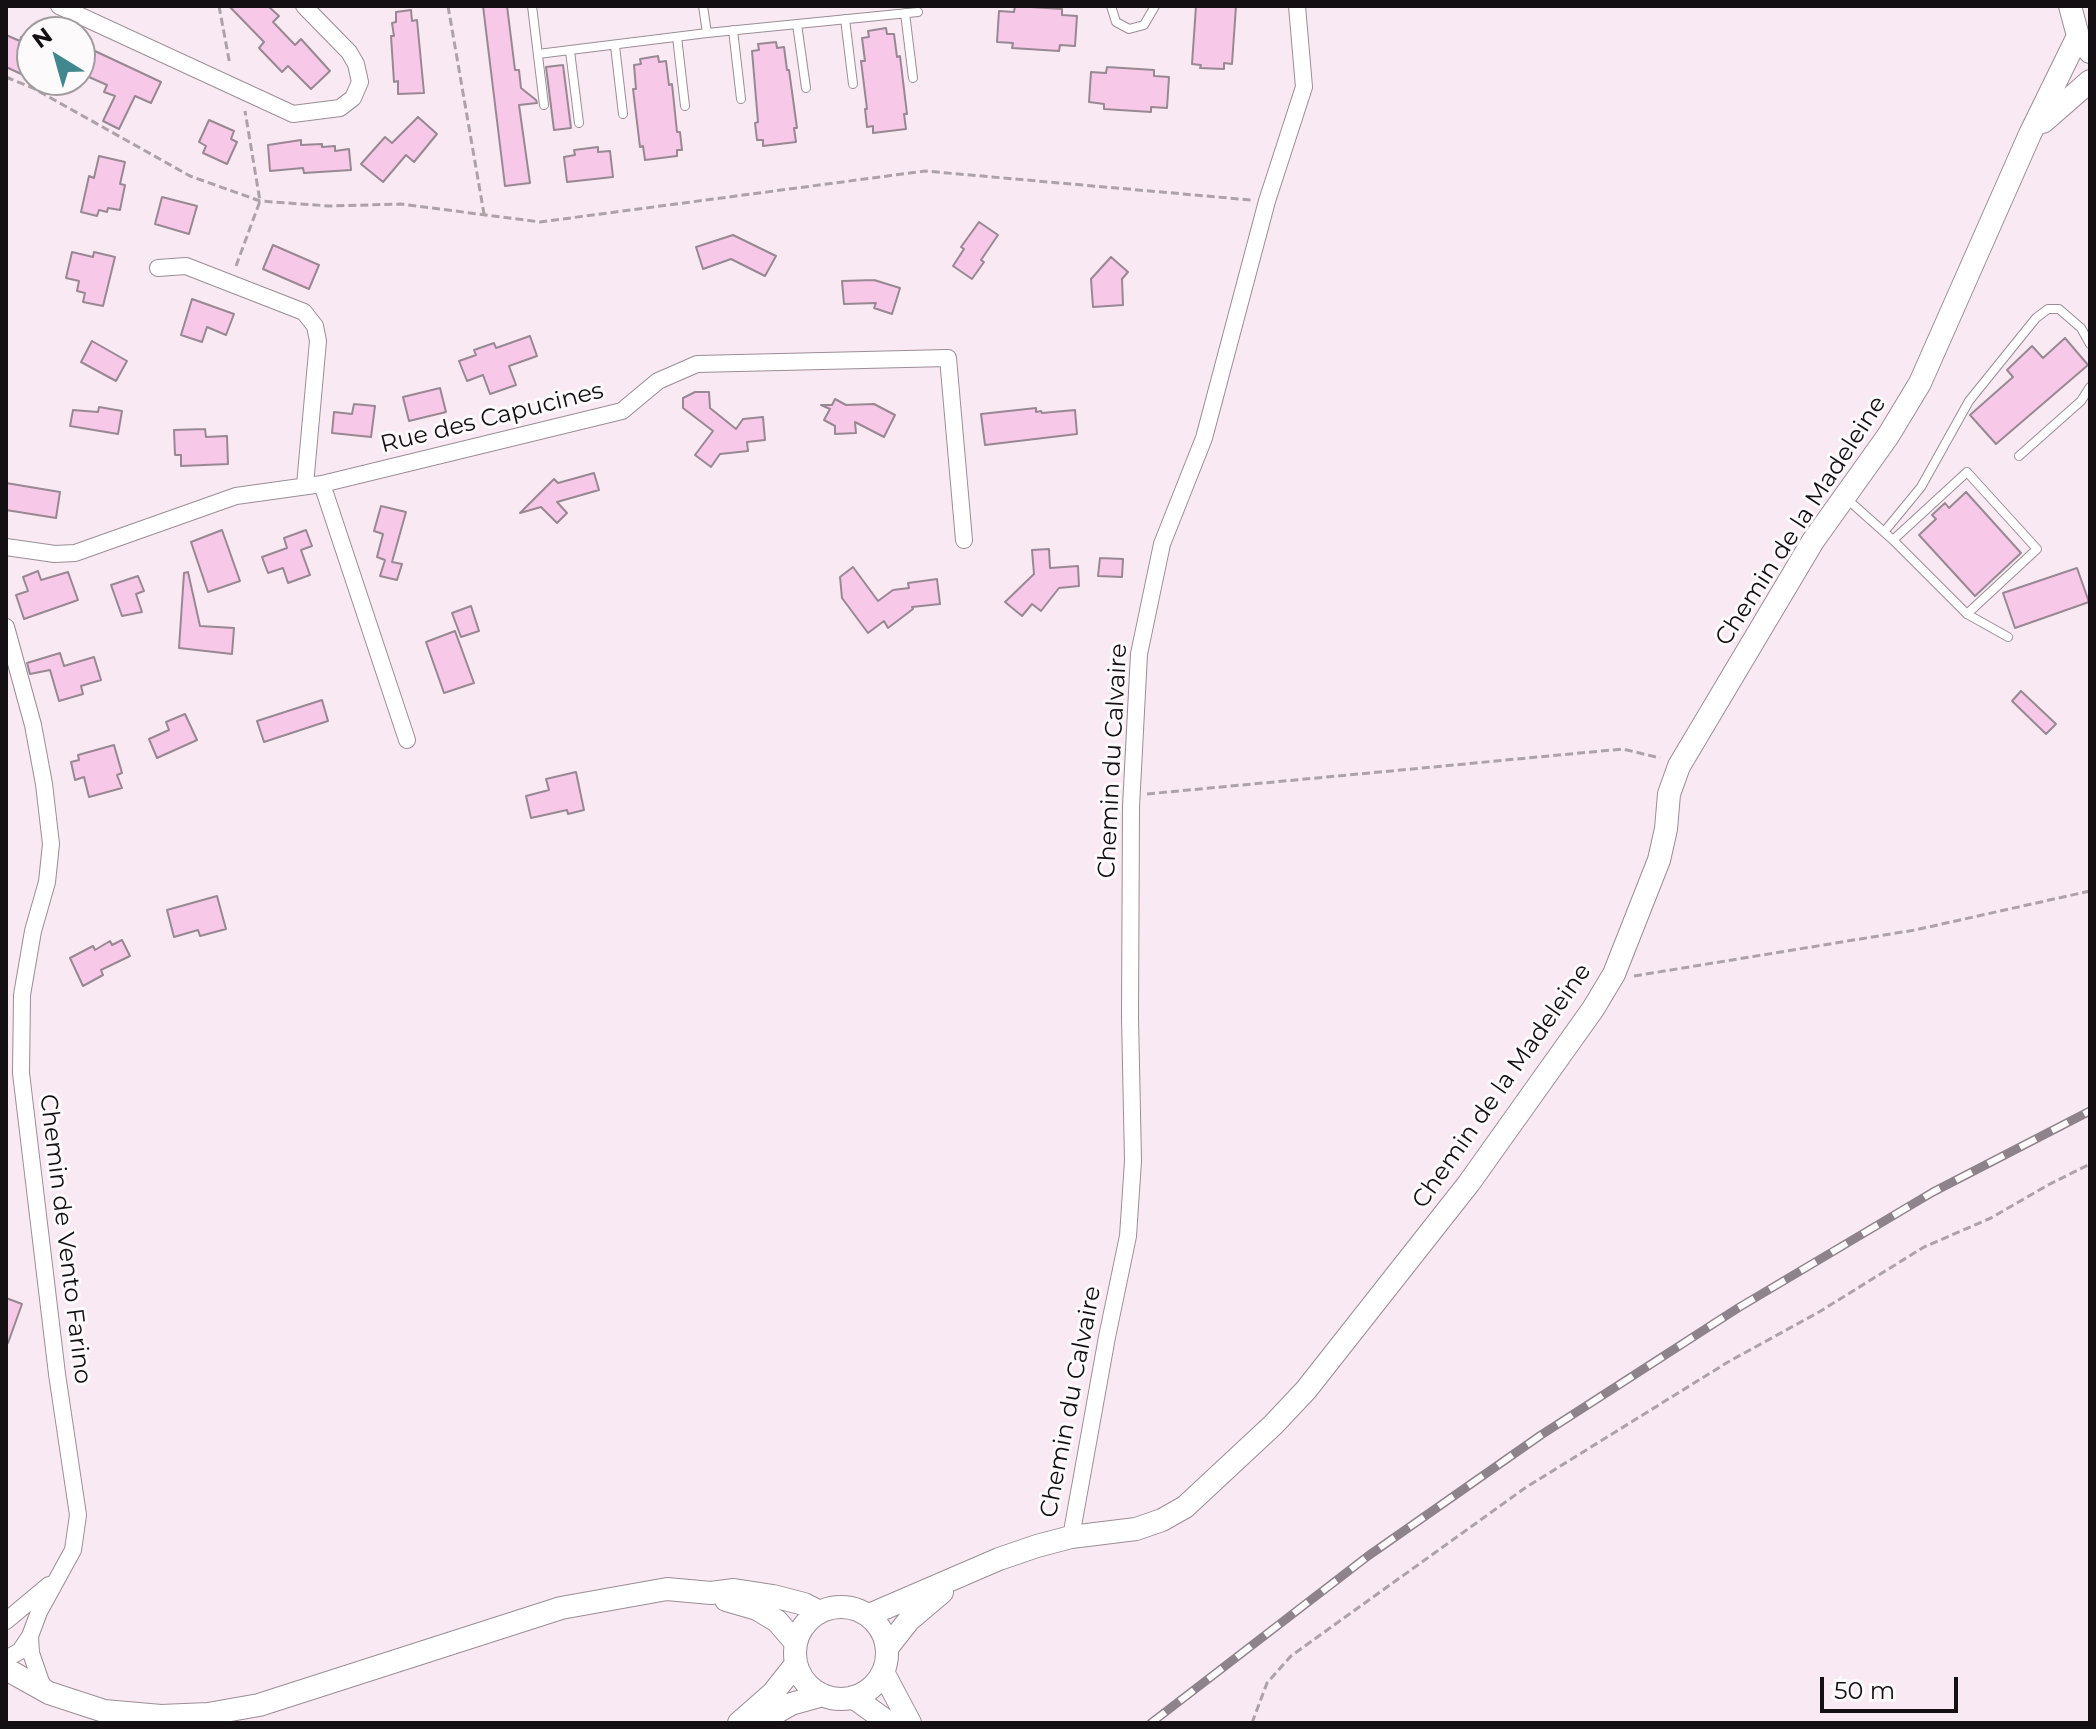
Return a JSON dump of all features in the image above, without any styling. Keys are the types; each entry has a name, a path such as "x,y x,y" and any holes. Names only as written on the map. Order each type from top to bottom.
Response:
{"street":[{"path":"59,6 293,114 340,108 353,98 360,82 356,64 349,52 304,6"},
{"name":"Chemin du Calvaire","path":"1071,1537 1128,1236 1133,1161 1130,1017 1132,796 1139,654 1162,544 1204,438 1267,201 1304,87 1297,6"},
{"path":"2070,6 2071,17 2084,44"},
{"name":"Chemin de la Madeleine","path":"963,1576 999,1559 1071,1537 1136,1529 1162,1520 1185,1507 1306,1390 1469,1183 1593,1009 1614,974 1659,860 1669,794 1679,766 1843,495 1888,436 1920,383 2030,134 2084,44"},
{"name":"Chemin de la Madeleine","path":"2030,134 2090,81"},
{"path":"158,268 186,266 304,312 315,326 318,341 314,484 407,740"},
{"name":"Rue des Capucines","path":"6,547 55,554 75,553 236,496 314,484 622,411 658,381 697,364 948,358 964,540"},
{"name":"Chemin de Vento Farino","path":"6,627 33,725 51,844 47,882 33,931 22,995 21,1073 57,1374 78,1515 73,1550 39,1612 30,1636 20,1651 6,1659"},
{"name":"Chemin de Vento Farino","path":"6,1621 61,1573"},
{"path":"869,1615 963,1576"},
{"path":"711,1593 757,1609 777,1621 796,1653 802,1677 811,1688 838,1699 853,1697 876,1684 883,1672 887,1648 909,1620 963,1576"},
{"path":"6,1669 49,1693 104,1711 161,1716 208,1714 259,1705 561,1608 667,1589 711,1593 734,1590 773,1596 804,1604 820,1612"},
{"path":"739,1723 773,1693 796,1653 801,1630 820,1612 845,1607 869,1615 878,1624 887,1648"},
{"path":"30,1636 31,1653 41,1682 49,1693"},
{"path":"883,1672 910,1723"},
{"path":"758,1723 791,1704 823,1695"},
{"path":"853,1697 889,1723"}],"lane":[{"path":"532,6 544,105"},
{"path":"703,6 707,33"},
{"path":"1111,6 1116,22 1129,29 1144,25 1155,6"},
{"path":"538,54 845,19 876,11 918,12"},
{"path":"905,13 913,78"},
{"path":"845,19 853,84"},
{"path":"797,24 806,88"},
{"path":"733,30 741,99"},
{"path":"677,37 685,106"},
{"path":"615,46 623,114"},
{"path":"570,51 579,123"},
{"path":"1884,532 1921,487 1969,401 2036,318 2048,309 2059,309 2081,328 2090,344"},
{"path":"2081,328 2090,320"},
{"path":"2019,456 2081,401 2090,387"},
{"path":"1893,540 1967,472 2037,549 1967,614"},
{"path":"1843,495 1967,614 2008,637"}],"path":[{"path":"219,6 260,201 230,283"},
{"path":"448,6 484,214"},
{"path":"6,77 33,88 190,176 260,201 329,206 401,204 540,222 925,171 1267,201"},
{"path":"1132,796 1623,749 1679,766"},
{"path":"1614,974 1636,976 1915,930 2090,891"},
{"path":"1252,1723 1267,1683 1291,1656 1525,1488 1728,1362 1819,1312 1924,1247 1991,1218 2090,1164"}],"building":[{"path":"229,6 268,6 279,16 273,22 295,45 301,39 330,71 311,89 288,66 282,72 259,48 264,42"},
{"path":"483,6 507,6 515,70 519,70 521,88 537,103 519,105 530,183 505,186"},
{"path":"1015,6 1062,9 1062,15 1077,16 1075,46 1060,45 1059,51 1012,48 1013,43 997,42 999,11 1014,12"},
{"path":"1196,6 1236,6 1232,64 1224,63 1224,69 1200,68 1201,65 1192,64"},
{"path":"411,10 412,21 417,20 424,93 398,94 398,81 394,82 392,23 396,22 396,12"},
{"path":"886,28 887,34 894,34 897,57 900,56 906,129 873,133 873,126 867,127 862,38 869,37 868,31"},
{"path":"6,35 16,39 16,72 6,67"},
{"path":"776,42 777,48 784,47 789,70 796,142 763,146 763,140 757,140 755,123 758,122 752,51 759,50 758,44"},
{"path":"96,52 161,82 151,103 135,96 119,129 103,121 115,96 104,92 107,85 96,80"},
{"path":"658,56 659,62 666,61 669,85 672,84 682,150 677,150 677,156 645,160 643,146 640,147 633,89 636,89 634,65 641,64 640,59"},
{"path":"563,65 571,128 554,130 546,67"},
{"path":"1107,67 1154,70 1154,76 1169,77 1167,108 1151,107 1151,112 1104,109 1104,104 1089,102 1091,72 1106,73"},
{"path":"418,117 437,134 414,162 406,155 383,182 361,164 385,137 392,143"},
{"path":"209,120 234,131 231,139 237,142 227,164 203,153 206,146 199,142"},
{"path":"301,140 301,145 335,146 335,151 349,149 351,170 304,173 303,168 270,171 268,145"},
{"path":"598,147 598,152 610,151 613,177 567,182 564,157 575,155 574,150"},
{"path":"99,156 125,162 120,184 125,185 120,210 99,210 97,216 81,212 89,176 94,178"},
{"path":"162,197 197,206 189,234 155,224"},
{"path":"979,222 998,235 972,279 953,266 964,249 961,247"},
{"path":"733,235 776,256 765,276 731,259 703,269 696,247"},
{"path":"273,245 319,265 309,289 263,269"},
{"path":"72,252 93,257 94,252 115,257 103,306 83,302 85,293 77,291 79,281 66,278"},
{"path":"1111,257 1128,272 1122,279 1123,305 1093,307 1091,279"},
{"path":"874,280 900,288 892,314 874,308 876,303 844,304 842,281"},
{"path":"192,299 234,314 226,335 207,327 202,342 181,335"},
{"path":"530,336 537,356 509,366 516,385 490,394 483,375 467,381 459,361 476,355 474,350 494,343 496,348"},
{"path":"2065,338 2088,365 1996,444 1970,415 2013,377 2007,370 2032,346 2043,358"},
{"path":"92,341 127,361 116,381 81,362"},
{"path":"440,388 446,412 409,421 403,397"},
{"path":"695,392 709,392 710,408 736,429 743,419 763,417 765,440 747,442 748,451 720,454 711,467 695,455 713,431 683,408 683,398"},
{"path":"835,399 846,405 874,404 895,415 884,437 855,422 856,433 835,434 835,426 824,420 830,409 821,405 832,405"},
{"path":"354,404 375,406 371,437 332,433 334,412 352,414"},
{"path":"99,407 122,411 118,434 70,426 73,410 98,412"},
{"path":"1036,408 1036,412 1042,413 1075,410 1077,434 985,445 981,414"},
{"path":"205,429 206,437 227,436 228,464 181,466 181,455 175,455 174,430"},
{"path":"594,473 599,490 557,502 567,513 557,523 541,507 520,513 554,479 558,483"},
{"path":"6,483 60,492 56,518 6,510"},
{"path":"1966,492 2021,553 1975,596 1919,535 1936,519 1932,515 1945,503 1949,508"},
{"path":"381,506 406,512 392,562 402,564 397,580 380,576 385,560 377,557 383,534 374,531"},
{"path":"222,530 240,581 208,592 191,542"},
{"path":"306,530 312,546 301,550 310,575 288,583 283,568 268,573 262,557 287,548 284,538"},
{"path":"1049,549 1050,568 1078,566 1079,586 1059,588 1041,611 1032,604 1022,616 1005,602 1034,574 1032,550"},
{"path":"1100,558 1123,559 1122,577 1098,576"},
{"path":"853,567 878,601 893,590 909,588 908,583 937,579 940,604 912,607 888,628 884,621 868,633 842,598 840,577"},
{"path":"2077,568 2089,602 2015,628 2003,593"},
{"path":"38,571 41,580 68,572 78,600 24,619 16,595 28,591 23,577"},
{"path":"188,572 200,626 234,628 232,654 179,648 184,573"},
{"path":"138,576 144,591 136,594 142,612 122,616 111,585"},
{"path":"471,606 479,631 461,637 452,613"},
{"path":"455,631 474,683 444,693 426,642"},
{"path":"60,653 64,666 94,657 101,680 81,686 83,694 59,701 50,670 30,674 27,663"},
{"path":"2021,691 2056,724 2046,734 2012,701"},
{"path":"322,700 328,721 264,742 257,721"},
{"path":"185,714 197,740 157,758 149,739 169,730 166,722"},
{"path":"114,745 122,773 117,775 122,788 89,797 84,777 75,780 71,762 79,760 78,755"},
{"path":"576,772 584,810 568,814 567,810 531,818 526,796 549,790 546,779"},
{"path":"217,896 226,929 200,936 198,930 174,937 167,910"},
{"path":"122,940 130,956 101,970 103,975 83,986 70,958 93,946 95,950 110,941 112,945"},
{"path":"6,1298 22,1304 8,1343 6,1342"}],"railway":[{"path":"1151,1723 1368,1556 1541,1435 1738,1308 1933,1192 2090,1111"}]}
